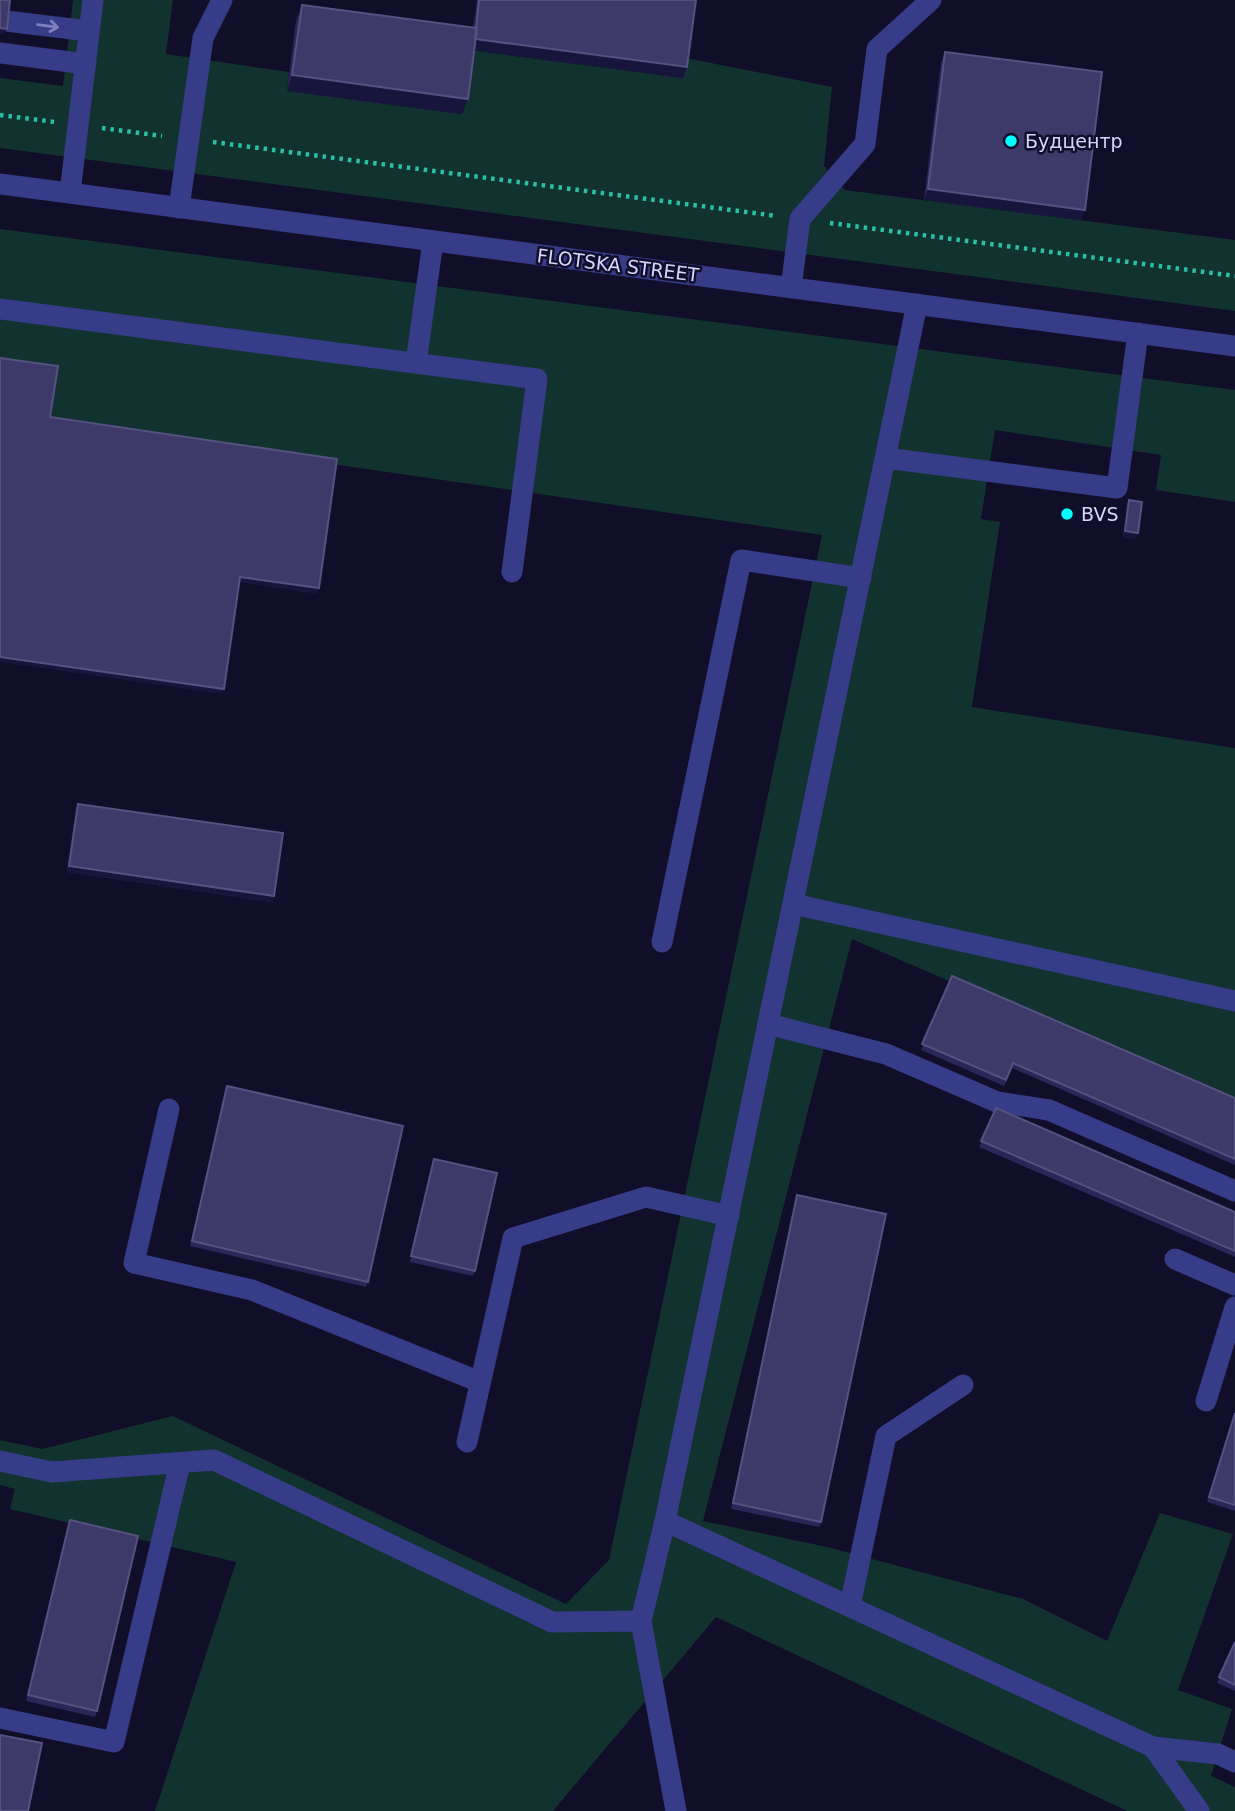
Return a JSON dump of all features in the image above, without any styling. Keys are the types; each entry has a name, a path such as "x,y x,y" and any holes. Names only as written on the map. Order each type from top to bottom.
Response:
{"street":[{"path":"70,193 93,0"},
{"path":"179,208 203,38 222,0"},
{"path":"791,288 800,219 865,144 877,49 930,0"},
{"path":"6,21 89,31"},
{"path":"0,53 86,64"},
{"name":"FLOTSKA STREET","path":"0,184 1235,346"},
{"path":"416,363 433,240"},
{"path":"676,1811 641,1622 729,1216 917,304"},
{"path":"0,309 537,379 512,572"},
{"path":"886,458 1117,488 1138,333"},
{"path":"662,942 741,560 861,578"},
{"path":"793,904 1235,1001"},
{"path":"768,1024 886,1054 997,1102 1049,1111 1235,1191"},
{"path":"169,1109 134,1263 252,1290 480,1382"},
{"path":"467,1441 513,1238 646,1197 729,1216"},
{"path":"1175,1259 1235,1285"},
{"path":"1206,1401 1235,1307"},
{"path":"850,1606 886,1436 963,1385"},
{"path":"0,1461 52,1472 214,1460 552,1622 641,1622"},
{"path":"0,1718 114,1742 180,1463"},
{"path":"665,1521 1153,1747 1218,1754 1235,1762"},
{"path":"1153,1747 1199,1811"}],"path":[{"path":"0,114 1235,276"}],"green space":[{"path":"73,0 173,0 166,54 289,72 287,91 462,114 471,50 683,78 686,58 832,87 824,166 845,190 1235,240 1235,311 0,148 0,78 63,86"},
{"path":"0,229 1235,390 1235,502 1156,490 1161,455 995,430 981,519 1000,522 972,707 1235,748 1235,1105 852,939 703,1521 827,1547 1023,1599 1107,1641 1160,1513 1233,1534 1178,1690 1232,1709 1211,1776 1235,1787 1235,1811 1127,1811 716,1617 553,1811 155,1811 236,1562 10,1509 15,1489 0,1485 0,1440 42,1449 173,1416 566,1604 609,1560 822,535 48,423 0,364"}],"building":[{"path":"0,0 10,0 7,29 0,28"},
{"path":"479,0 696,0 687,67 475,39"},
{"path":"302,5 477,28 468,99 292,75"},
{"path":"945,52 1102,72 1085,210 928,189"},
{"path":"0,358 58,366 50,417 337,459 319,588 240,577 224,689 0,657"},
{"path":"1129,500 1142,502 1138,533 1125,531"},
{"path":"78,804 283,833 274,896 69,866"},
{"path":"952,976 1235,1098 1235,1159 1013,1063 1006,1080 922,1044"},
{"path":"227,1086 403,1126 368,1282 192,1241"},
{"path":"996,1108 1235,1212 1235,1251 981,1141"},
{"path":"434,1159 497,1173 475,1271 411,1256"},
{"path":"797,1195 886,1214 821,1522 733,1503"},
{"path":"1235,1413 1235,1505 1209,1497"},
{"path":"70,1520 138,1536 97,1711 28,1695"},
{"path":"1235,1642 1235,1685 1219,1677"},
{"path":"0,1735 42,1743 28,1811 0,1811"}],"place":[{"name":"Будцентр","path":"1011,141"},
{"name":"BVS","path":"1067,514"}]}
